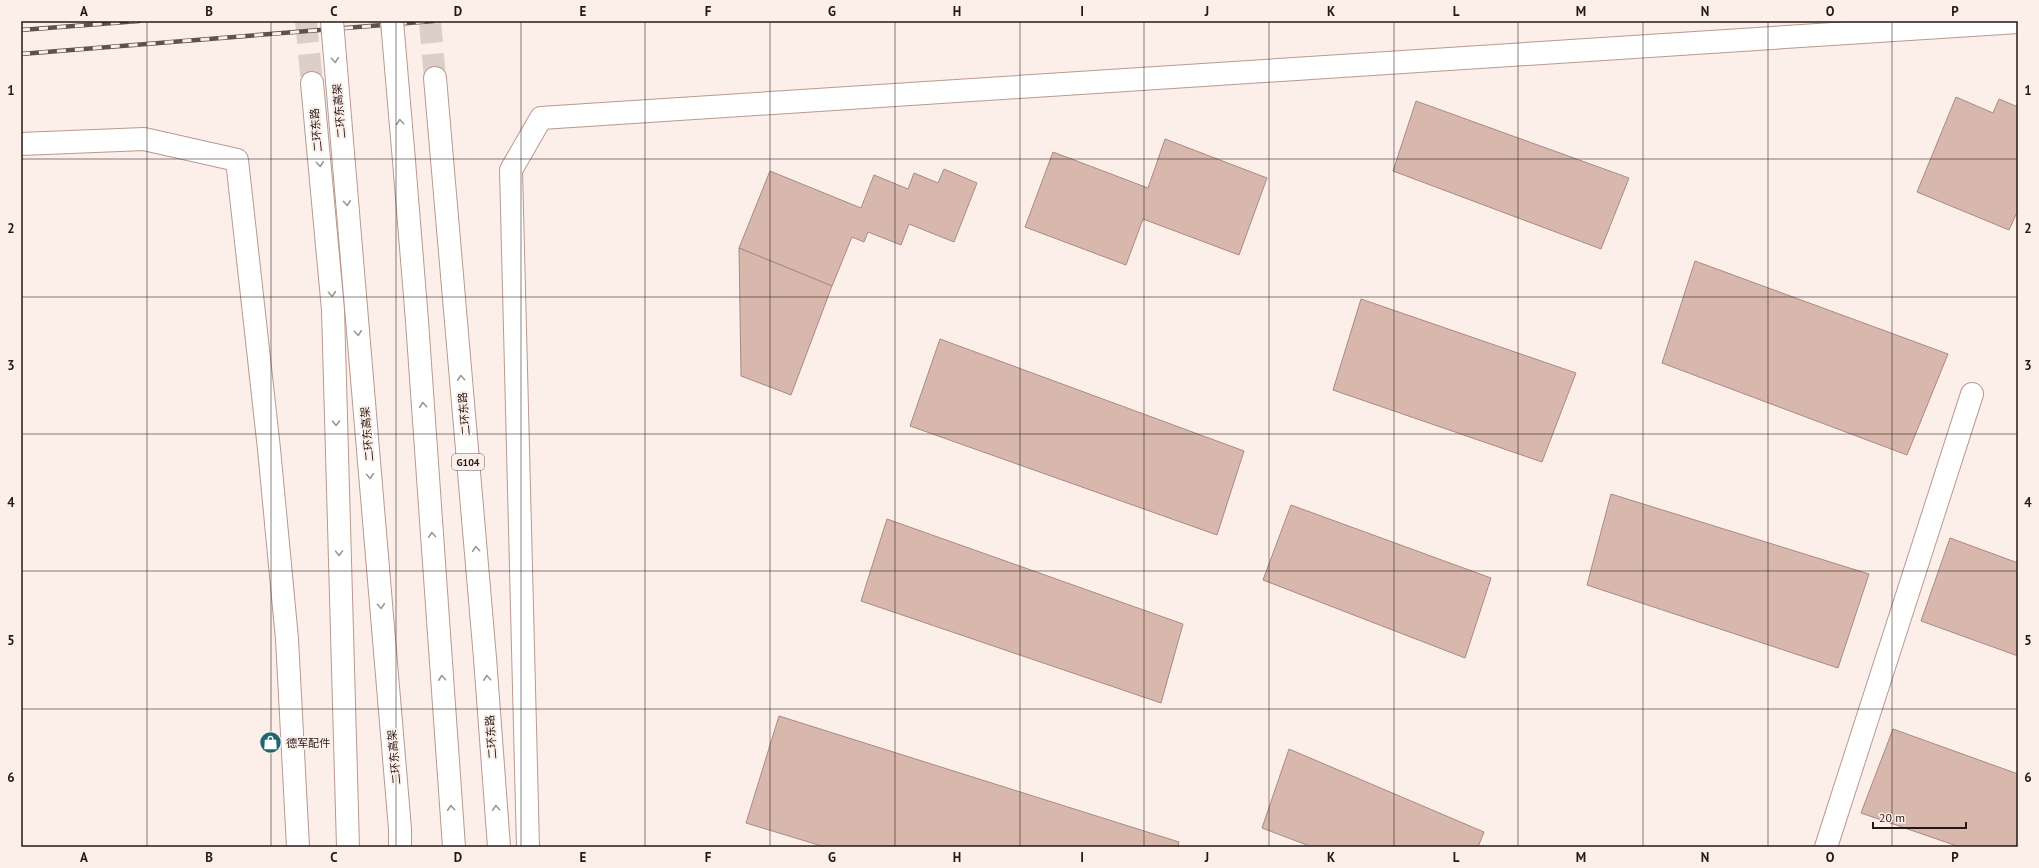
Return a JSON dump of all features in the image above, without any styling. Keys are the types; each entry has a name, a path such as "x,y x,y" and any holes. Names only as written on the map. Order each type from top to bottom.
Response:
{"main road":[{"name":"二环东高架","path":"332,21 400,829 400,847"},
{"path":"392,21 417,321 454,847"},
{"path":"528,847 511,170 541,118 2018,22"},
{"name":"二环东路","path":"435,78 485,658 498,847"},
{"name":"二环东路","path":"312,84 333,310 348,847"},
{"path":"21,144 144,139 237,160 270,449 286,631 298,847"},
{"path":"1826,847 1972,394"}],"building":[{"path":"1956,97 1993,113 1999,99 2018,107 2018,210 2009,230 1917,192"},
{"path":"1416,101 1629,178 1601,249 1393,171"},
{"path":"1165,139 1267,178 1239,255 1143,219 1126,265 1025,227 1053,152 1148,188"},
{"path":"944,169 977,183 954,242 909,224 901,245 868,232 864,242 852,237 832,286 739,248 770,171 861,208 874,175 908,189 914,173 938,183"},
{"path":"739,248 832,286 791,395 741,376"},
{"path":"1695,261 1948,354 1907,455 1662,363"},
{"path":"1361,299 1576,373 1542,462 1333,390"},
{"path":"940,339 1244,451 1217,535 910,426"},
{"path":"1611,494 1869,574 1838,668 1587,585"},
{"path":"1291,505 1491,578 1465,658 1263,580"},
{"path":"887,519 1183,624 1161,703 861,601"},
{"path":"1950,538 2018,563 2018,656 1921,621"},
{"path":"779,716 1179,842 1178,847 825,847 746,823"},
{"path":"1893,729 2018,774 2018,847 1960,847 1861,813"},
{"path":"1289,749 1484,832 1478,847 1312,847 1262,828"}],"tunnel":[{"path":"306,21 312,83"},
{"path":"430,21 435,78"}],"railway":[{"path":"21,30 139,21"},
{"path":"21,54 433,21"}],"place":[{"name":"德军配件","path":"271,743"}]}
